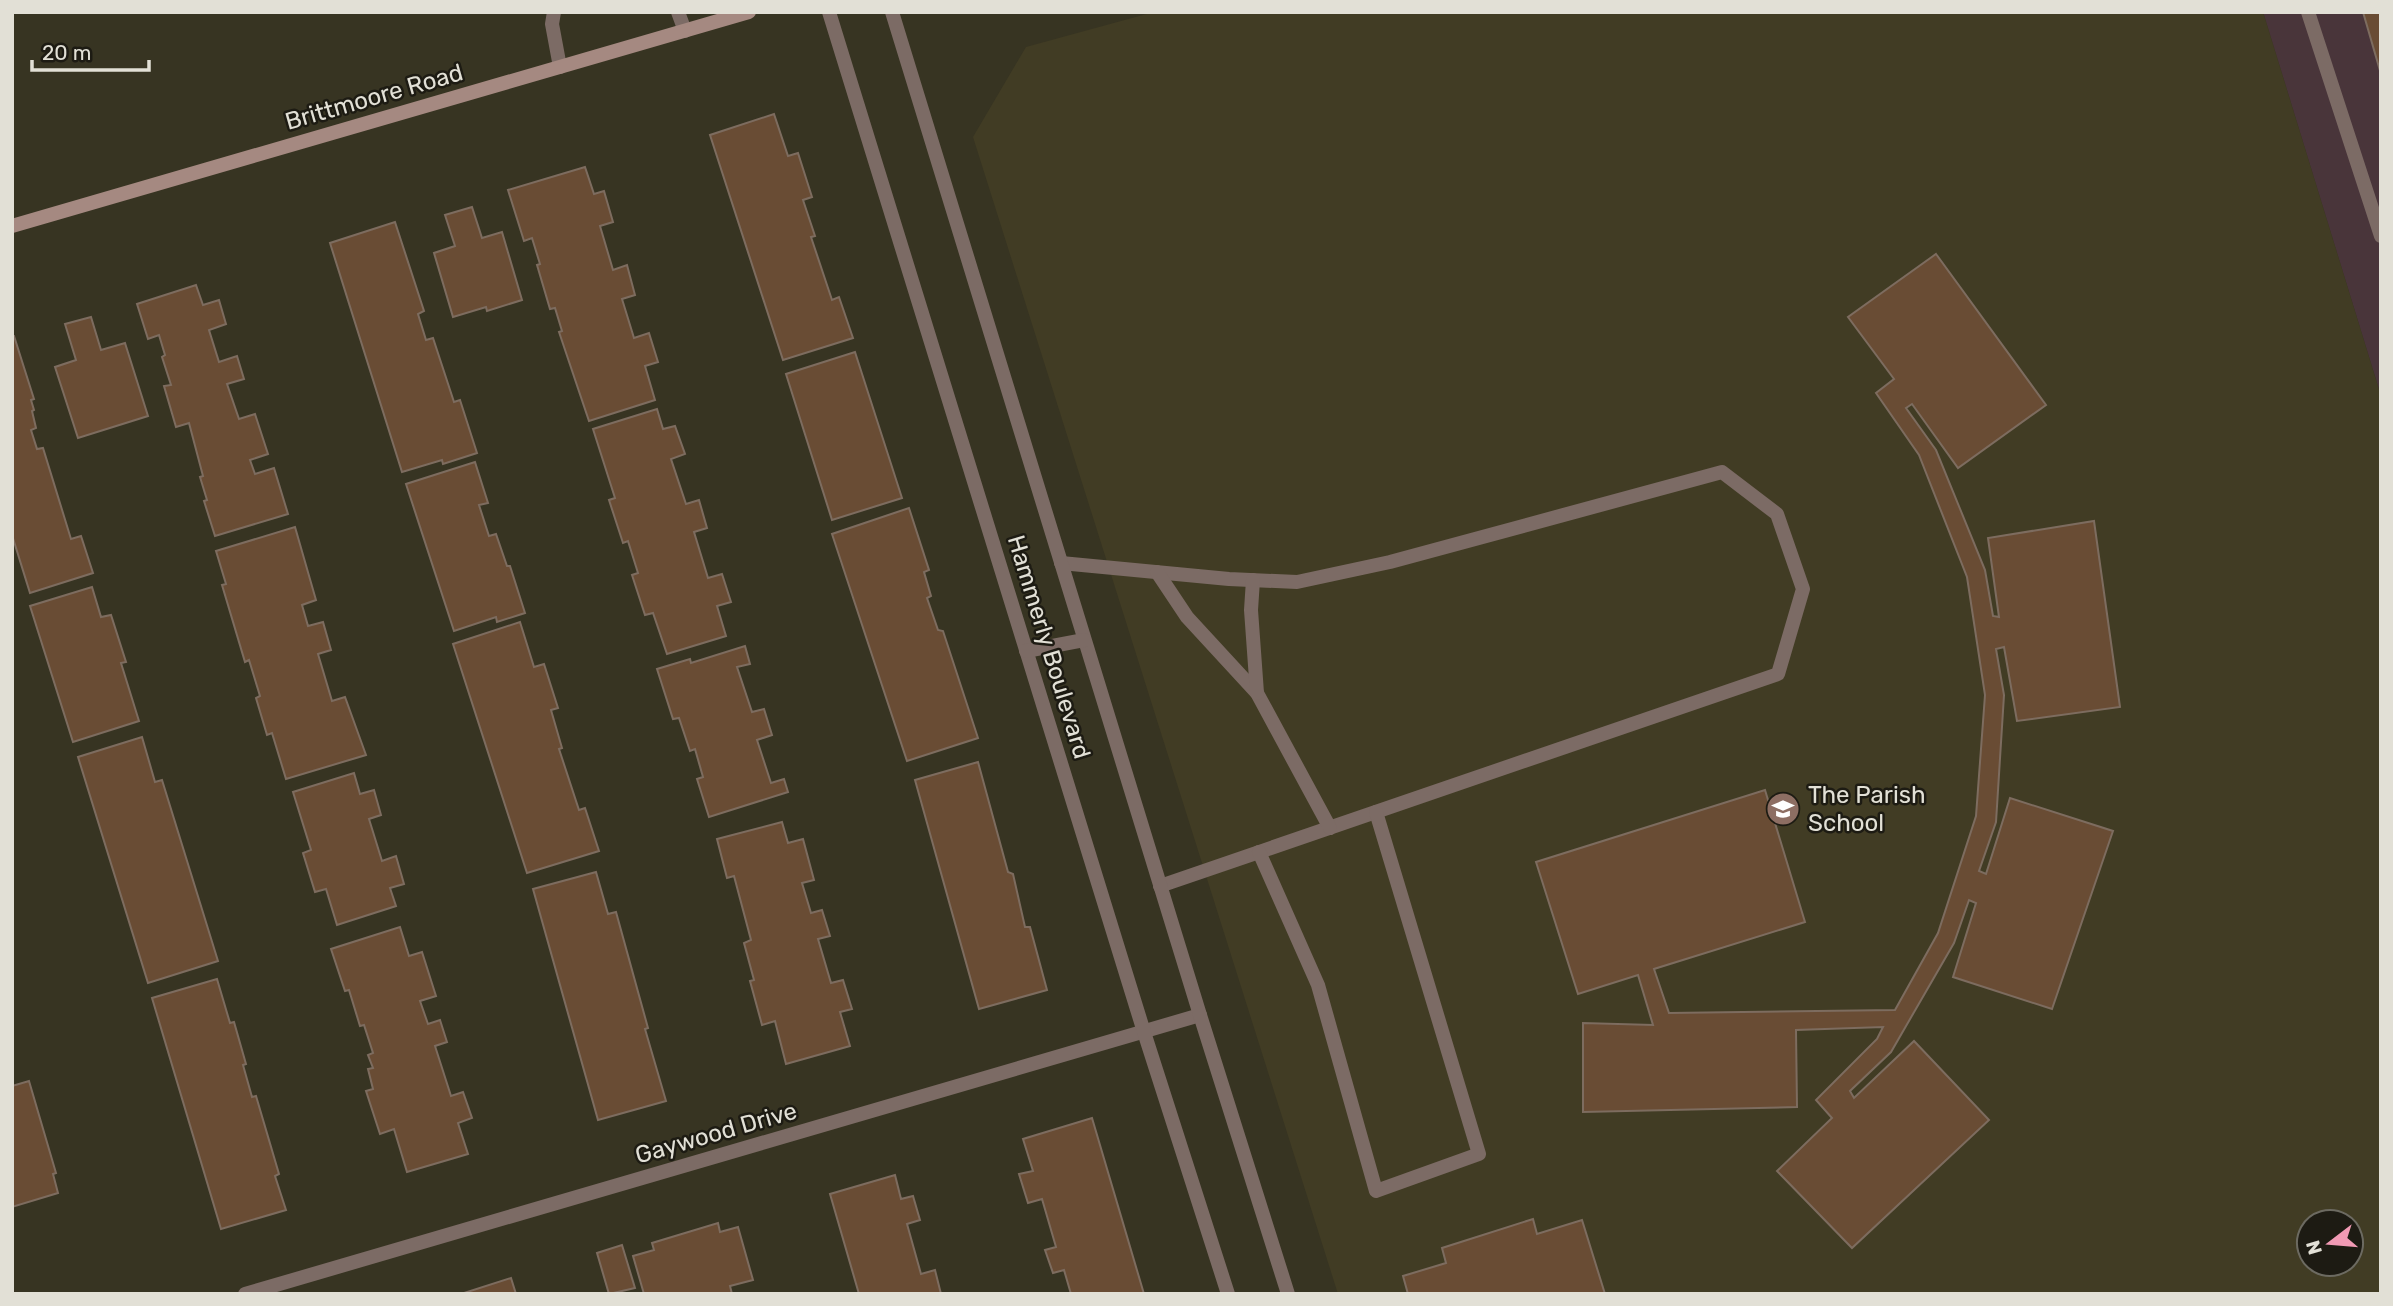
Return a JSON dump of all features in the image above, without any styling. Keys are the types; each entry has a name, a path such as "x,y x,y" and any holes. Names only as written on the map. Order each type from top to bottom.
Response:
{"main road":[{"name":"Brittmoore Road","path":"12,226 749,12"}],"street":[{"path":"554,12 552,24 560,67"},
{"path":"678,12 685,31"},
{"name":"Hammerly Boulevard","path":"829,12 1144,1032 1228,1294"},
{"name":"Hammerly Boulevard","path":"892,12 1288,1294"},
{"path":"2308,12 2381,236"},
{"path":"1061,563 1297,582 1390,562 1722,472 1777,514 1803,589 1778,674 1160,886"},
{"path":"1157,572 1187,617 1257,693 1330,828"},
{"path":"1253,580 1251,610 1257,693"},
{"path":"1026,651 1084,640"},
{"path":"1259,852 1318,985 1376,1191 1479,1154 1376,812"},
{"name":"Gaywood Drive","path":"245,1294 1200,1015"}],"shaded area":[{"name":"The Parish School","path":"1154,12 2263,12 2381,396 2381,1294 1338,1294 973,137 1026,47"},
{"path":"2263,12 2381,12 2381,396"}],"building":[{"path":"2363,12 2381,12 2381,74"},
{"path":"774,114 788,156 798,153 812,197 803,200 815,236 811,237 832,300 839,297 853,338 783,360 710,135"},
{"path":"585,167 594,194 604,191 613,222 600,226 613,270 627,265 635,295 622,299 634,338 649,333 658,362 645,366 655,400 589,421 559,332 562,331 555,308 550,309 532,238 524,241 508,190"},
{"path":"472,207 482,238 502,232 522,300 487,311 486,307 453,317 434,253 455,246 445,215"},
{"path":"395,222 424,311 418,314 426,340 433,338 454,402 460,400 477,453 443,464 442,460 402,472 330,243"},
{"path":"1936,254 2046,405 1958,468 1912,404 1906,408 1936,450 1985,570 1993,616 1999,617 1988,538 2094,521 2120,707 2017,721 2004,647 1996,649 2004,695 1996,822 1979,871 1986,874 2010,798 2113,831 2052,1009 1953,977 1976,903 1969,900 1954,943 1891,1052 1850,1091 1854,1098 1914,1041 1989,1120 1852,1248 1777,1171 1832,1118 1816,1100 1877,1039 1883,1027 1796,1030 1797,1107 1583,1112 1583,1023 1653,1025 1638,975 1578,994 1536,862 1765,790 1805,922 1654,969 1669,1013 1895,1010 1938,933 1976,816 1985,695 1967,577 1919,455 1876,393 1894,379 1848,317"},
{"path":"196,285 203,305 219,300 226,324 209,330 219,362 237,356 244,379 227,384 239,419 255,414 268,454 250,460 255,474 274,468 288,514 215,536 204,501 207,500 200,477 203,476 189,423 176,427 164,386 171,385 162,357 165,355 159,335 148,339 137,304"},
{"path":"91,317 101,350 125,343 148,416 78,438 55,367 76,360 65,324"},
{"path":"12,336 34,399 31,400 36,428 31,430 37,449 43,448 71,539 81,536 93,573 30,593 12,535"},
{"path":"855,352 902,498 832,520 786,374"},
{"path":"657,409 663,429 675,426 685,454 671,459 686,504 699,500 707,528 694,532 708,578 722,574 731,602 717,606 726,636 667,654 653,613 645,615 632,575 638,573 628,541 623,543 609,500 615,498 593,429"},
{"path":"475,462 488,503 479,505 489,536 496,534 507,566 510,566 525,613 497,622 496,617 454,631 406,484"},
{"path":"909,508 929,570 924,572 931,596 927,598 938,630 943,631 978,738 907,761 832,534"},
{"path":"295,527 316,600 302,605 308,626 323,622 331,650 318,654 332,701 345,697 366,755 286,779 272,733 267,735 256,698 260,696 249,660 245,662 222,585 226,584 216,551"},
{"path":"92,587 101,617 111,615 126,662 121,663 139,721 73,742 30,606"},
{"path":"520,622 534,667 544,664 558,708 551,710 562,748 559,749 579,810 585,808 599,851 527,873 453,644"},
{"path":"745,646 750,664 737,667 752,712 764,709 772,735 757,740 771,783 784,779 788,792 709,817 697,779 703,777 695,749 690,751 679,718 673,719 657,669 690,659 691,663"},
{"path":"142,737 155,782 162,780 218,961 148,983 78,757"},
{"path":"978,762 1008,872 1013,874 1025,927 1030,927 1047,990 979,1009 915,780"},
{"path":"354,773 360,794 374,790 381,815 369,819 382,861 396,856 404,884 390,888 396,906 337,925 326,889 315,892 303,853 311,850 293,792"},
{"path":"782,822 788,843 803,839 814,880 802,883 811,913 822,910 830,936 818,939 831,983 843,980 852,1009 840,1012 850,1046 786,1064 775,1021 762,1025 750,981 754,980 744,943 751,940 734,876 727,878 717,839"},
{"path":"596,872 608,914 616,912 666,1101 598,1120 533,889"},
{"path":"400,927 409,956 422,952 436,996 420,1001 428,1024 440,1020 447,1042 435,1046 451,1096 463,1092 472,1118 458,1123 468,1154 407,1172 394,1129 380,1134 366,1091 373,1089 368,1069 373,1068 368,1055 373,1053 364,1025 360,1026 349,990 345,991 331,949"},
{"path":"217,979 230,1023 234,1022 252,1097 256,1096 279,1174 275,1176 286,1210 221,1229 152,998"},
{"path":"29,1081 56,1173 53,1174 58,1193 12,1207 12,1086"},
{"path":"1092,1118 1144,1294 1071,1294 1064,1270 1053,1273 1045,1250 1056,1247 1042,1199 1028,1203 1019,1174 1033,1171 1023,1139"},
{"path":"895,1175 901,1199 913,1196 920,1220 907,1224 921,1274 935,1270 941,1294 859,1294 830,1194"},
{"path":"1533,1219 1537,1234 1582,1220 1605,1294 1408,1294 1403,1276 1446,1263 1442,1248"},
{"path":"718,1223 720,1232 738,1227 753,1280 730,1286 732,1294 644,1294 633,1256 654,1250 652,1243"},
{"path":"622,1245 635,1288 609,1294 597,1253"},
{"path":"511,1278 516,1294 461,1294"}],"place":[{"name":"The Parish School","path":"1783,809"}]}
